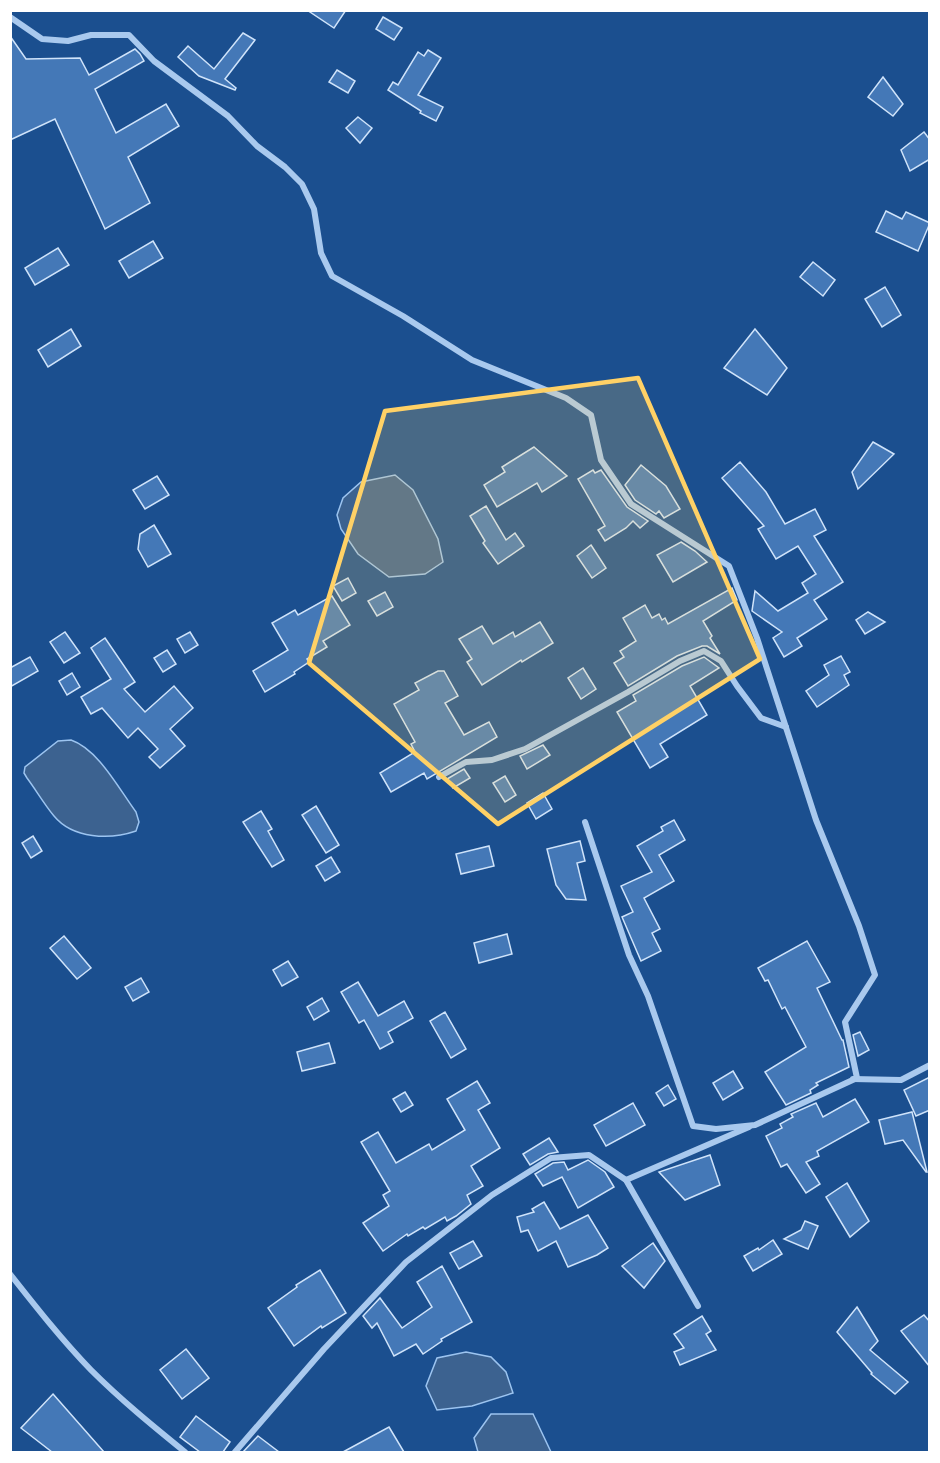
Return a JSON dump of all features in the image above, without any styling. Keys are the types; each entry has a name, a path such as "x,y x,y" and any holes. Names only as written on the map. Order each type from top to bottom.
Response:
{"street":[{"path":"10,17 42,39 68,41 91,35 129,34 154,61 228,116 257,146 285,167 302,184 314,209 321,253 332,276 403,316 472,360 566,398 591,414 601,460 631,504 729,566 757,638 816,820 860,926 875,975 845,1022 857,1078 755,1125 716,1129 693,1126 648,996 629,955 585,822"},
{"path":"439,777 466,762 492,760 525,749 680,661 704,651 722,661 761,718 786,728"},
{"path":"626,1180 809,1101 851,1079 901,1080 930,1065"},
{"path":"236,1452 324,1349 406,1262 492,1195 551,1158 590,1155 626,1180 698,1306"},
{"path":"10,1274 91,1370 132,1409 186,1452"}],"highlighted area":[{"path":"638,378 760,659 498,824 309,663 385,411"}],"water":[{"path":"395,475 413,490 438,539 443,562 425,574 389,577 358,554 341,529 337,515 343,498 361,482"},
{"path":"71,740 90,752 115,781 136,812 139,822 136,831 115,836 92,836 62,824 47,807 24,773 25,767 58,741"},
{"path":"466,1352 491,1357 506,1372 513,1393 472,1406 437,1410 426,1386 437,1358"},
{"path":"491,1414 533,1414 551,1452 478,1452 474,1438"}],"building":[{"path":"307,10 346,10 334,28"},
{"path":"383,17 402,28 394,40 376,29"},
{"path":"243,33 255,40 225,79 236,88 235,90 199,76 178,57 188,46 214,69"},
{"path":"10,36 26,59 80,58 89,75 135,49 140,54 144,61 95,89 116,133 166,104 179,126 128,157 150,203 105,229 55,119 10,140"},
{"path":"428,50 441,58 418,95 443,107 436,121 420,113 421,111 388,90 393,82 398,85 418,52 424,56"},
{"path":"337,70 355,81 348,93 329,82"},
{"path":"883,77 903,104 893,116 868,97"},
{"path":"358,117 372,128 360,143 346,128"},
{"path":"924,132 930,140 930,159 910,171 901,150"},
{"path":"886,211 902,219 906,212 930,223 918,251 876,232"},
{"path":"153,241 163,258 129,278 119,261"},
{"path":"58,248 69,265 35,285 25,268"},
{"path":"813,262 835,280 823,296 800,277"},
{"path":"885,287 901,315 882,327 865,299"},
{"path":"71,329 81,346 48,367 38,350"},
{"path":"755,329 787,368 767,395 724,368"},
{"path":"873,442 894,454 858,489 852,472"},
{"path":"534,447 567,476 542,492 537,483 497,507 484,485 505,472 502,467"},
{"path":"740,462 766,492 785,524 815,509 826,530 814,536 843,582 814,600 827,619 797,638 802,646 784,657 773,638 782,632 752,611 755,591 778,611 808,593 802,583 816,574 798,546 776,559 758,529 764,526 722,478"},
{"path":"641,465 666,486 680,509 664,518 659,511 656,514 635,500 625,485"},
{"path":"593,470 595,473 601,470 627,507 648,521 640,528 633,521 605,541 598,530 605,526 578,479"},
{"path":"157,476 169,495 145,509 133,490"},
{"path":"486,506 506,540 515,533 524,546 498,564 483,543 485,541 470,516"},
{"path":"154,525 171,554 148,567 138,549 140,534"},
{"path":"681,542 707,562 673,582 657,555"},
{"path":"591,545 606,568 592,578 577,556"},
{"path":"348,578 356,593 342,601 333,586"},
{"path":"732,588 737,600 703,621 720,654 707,646 702,646 677,656 628,686 614,663 624,657 620,651 636,641 623,618 645,605 652,618 659,614 668,624"},
{"path":"385,592 393,607 377,616 368,601"},
{"path":"332,596 350,625 323,641 327,647 307,659 309,662 294,672 295,674 265,692 253,671 288,650 272,623 295,610 298,615"},
{"path":"868,612 885,622 865,634 856,620"},
{"path":"540,622 553,643 482,685 467,662 472,659 459,639 482,626 493,644 513,632 515,637"},
{"path":"65,632 80,653 64,663 50,642"},
{"path":"190,632 198,645 185,653 177,639"},
{"path":"105,638 135,682 124,689 145,712 174,686 193,708 170,729 185,746 160,768 149,757 158,749 138,728 128,738 102,708 91,714 81,697 111,679 91,648"},
{"path":"167,650 176,664 163,672 154,658"},
{"path":"841,656 850,672 844,675 849,685 817,707 806,691 829,675 824,665"},
{"path":"30,657 38,671 10,687 10,668"},
{"path":"704,657 719,668 690,686 707,715 660,744 668,757 650,768 617,712 636,701 633,695 682,666"},
{"path":"583,668 596,689 581,699 568,678"},
{"path":"438,671 444,671 458,696 445,703 464,735 489,722 497,737 427,779 424,773 391,792 380,773 415,752 411,744 415,742 394,704 419,690 415,683"},
{"path":"72,673 80,687 67,695 59,681"},
{"path":"543,745 550,755 527,769 520,756"},
{"path":"464,769 470,778 453,788 447,779"},
{"path":"505,776 516,795 505,802 493,783"},
{"path":"543,793 552,809 536,819 527,803"},
{"path":"316,806 339,845 326,853 302,815"},
{"path":"261,811 272,829 268,831 284,860 272,867 243,822"},
{"path":"674,820 685,840 659,855 674,881 644,898 660,929 652,933 661,951 641,961 622,917 633,912 621,886 652,872 637,846 663,831 661,827"},
{"path":"33,836 42,851 31,858 22,843"},
{"path":"580,841 585,861 577,863 586,900 566,899 556,885 547,849"},
{"path":"489,846 494,866 461,874 456,854"},
{"path":"331,857 340,872 325,881 316,866"},
{"path":"507,934 512,954 479,963 474,943"},
{"path":"64,936 91,968 77,979 50,948"},
{"path":"807,941 830,982 817,988 843,1040 849,1067 816,1083 818,1085 810,1090 811,1093 786,1105 765,1072 806,1047 785,1007 782,1009 768,980 765,981 758,968"},
{"path":"288,961 298,977 282,986 273,970"},
{"path":"141,978 149,992 133,1001 125,987"},
{"path":"358,982 378,1016 404,1001 413,1018 388,1032 393,1042 380,1049 364,1020 359,1023 341,992"},
{"path":"322,998 329,1011 314,1020 307,1007"},
{"path":"445,1012 466,1049 451,1058 430,1021"},
{"path":"860,1032 869,1050 858,1056 853,1035"},
{"path":"329,1043 335,1063 302,1071 297,1052"},
{"path":"733,1071 743,1088 723,1100 713,1083"},
{"path":"930,1077 930,1110 916,1116 904,1090"},
{"path":"477,1081 490,1103 478,1110 500,1148 471,1166 483,1186 467,1195 471,1204 456,1216 447,1221 445,1217 425,1229 423,1227 408,1236 407,1234 383,1251 363,1223 389,1206 383,1195 390,1191 361,1142 378,1132 396,1163 429,1144 432,1150 465,1130 447,1099"},
{"path":"668,1085 676,1099 664,1106 656,1093"},
{"path":"405,1092 413,1105 401,1112 393,1099"},
{"path":"855,1099 869,1122 817,1151 819,1156 806,1162 820,1184 806,1193 787,1164 781,1167 766,1136 782,1128 780,1124 793,1117 791,1114 816,1103 823,1117"},
{"path":"633,1103 645,1125 606,1146 594,1125"},
{"path":"912,1112 927,1172 903,1140 885,1144 879,1120"},
{"path":"549,1138 558,1152 548,1154 530,1165 523,1154"},
{"path":"710,1155 720,1185 685,1200 659,1172"},
{"path":"588,1160 605,1172 614,1187 578,1208 562,1177 543,1186 535,1174 553,1163 564,1162 568,1170"},
{"path":"847,1183 869,1221 850,1237 826,1197"},
{"path":"544,1202 560,1229 588,1215 608,1248 568,1267 556,1241 538,1251 528,1230 521,1232 517,1217 534,1212 532,1209"},
{"path":"805,1221 818,1226 808,1249 784,1239 801,1230"},
{"path":"773,1240 782,1254 753,1271 744,1256 758,1248 759,1250"},
{"path":"473,1241 482,1256 459,1269 450,1253"},
{"path":"653,1243 665,1261 644,1288 622,1266"},
{"path":"442,1266 472,1322 441,1339 442,1341 423,1354 416,1344 394,1356 377,1323 372,1328 363,1316 380,1298 402,1328 432,1307 417,1282"},
{"path":"320,1270 346,1313 322,1328 321,1326 294,1346 268,1308 297,1287 296,1285"},
{"path":"857,1307 878,1341 870,1350 908,1382 895,1394 871,1374 837,1332"},
{"path":"924,1315 930,1322 930,1367 901,1331"},
{"path":"702,1316 711,1331 706,1334 716,1350 680,1365 674,1352 684,1348 674,1334"},
{"path":"186,1349 209,1378 182,1399 160,1370"},
{"path":"53,1394 104,1452 52,1452 21,1428"},
{"path":"196,1416 230,1442 223,1452 200,1452 180,1437"},
{"path":"389,1427 404,1452 343,1452"},
{"path":"258,1436 279,1452 243,1452"}]}
